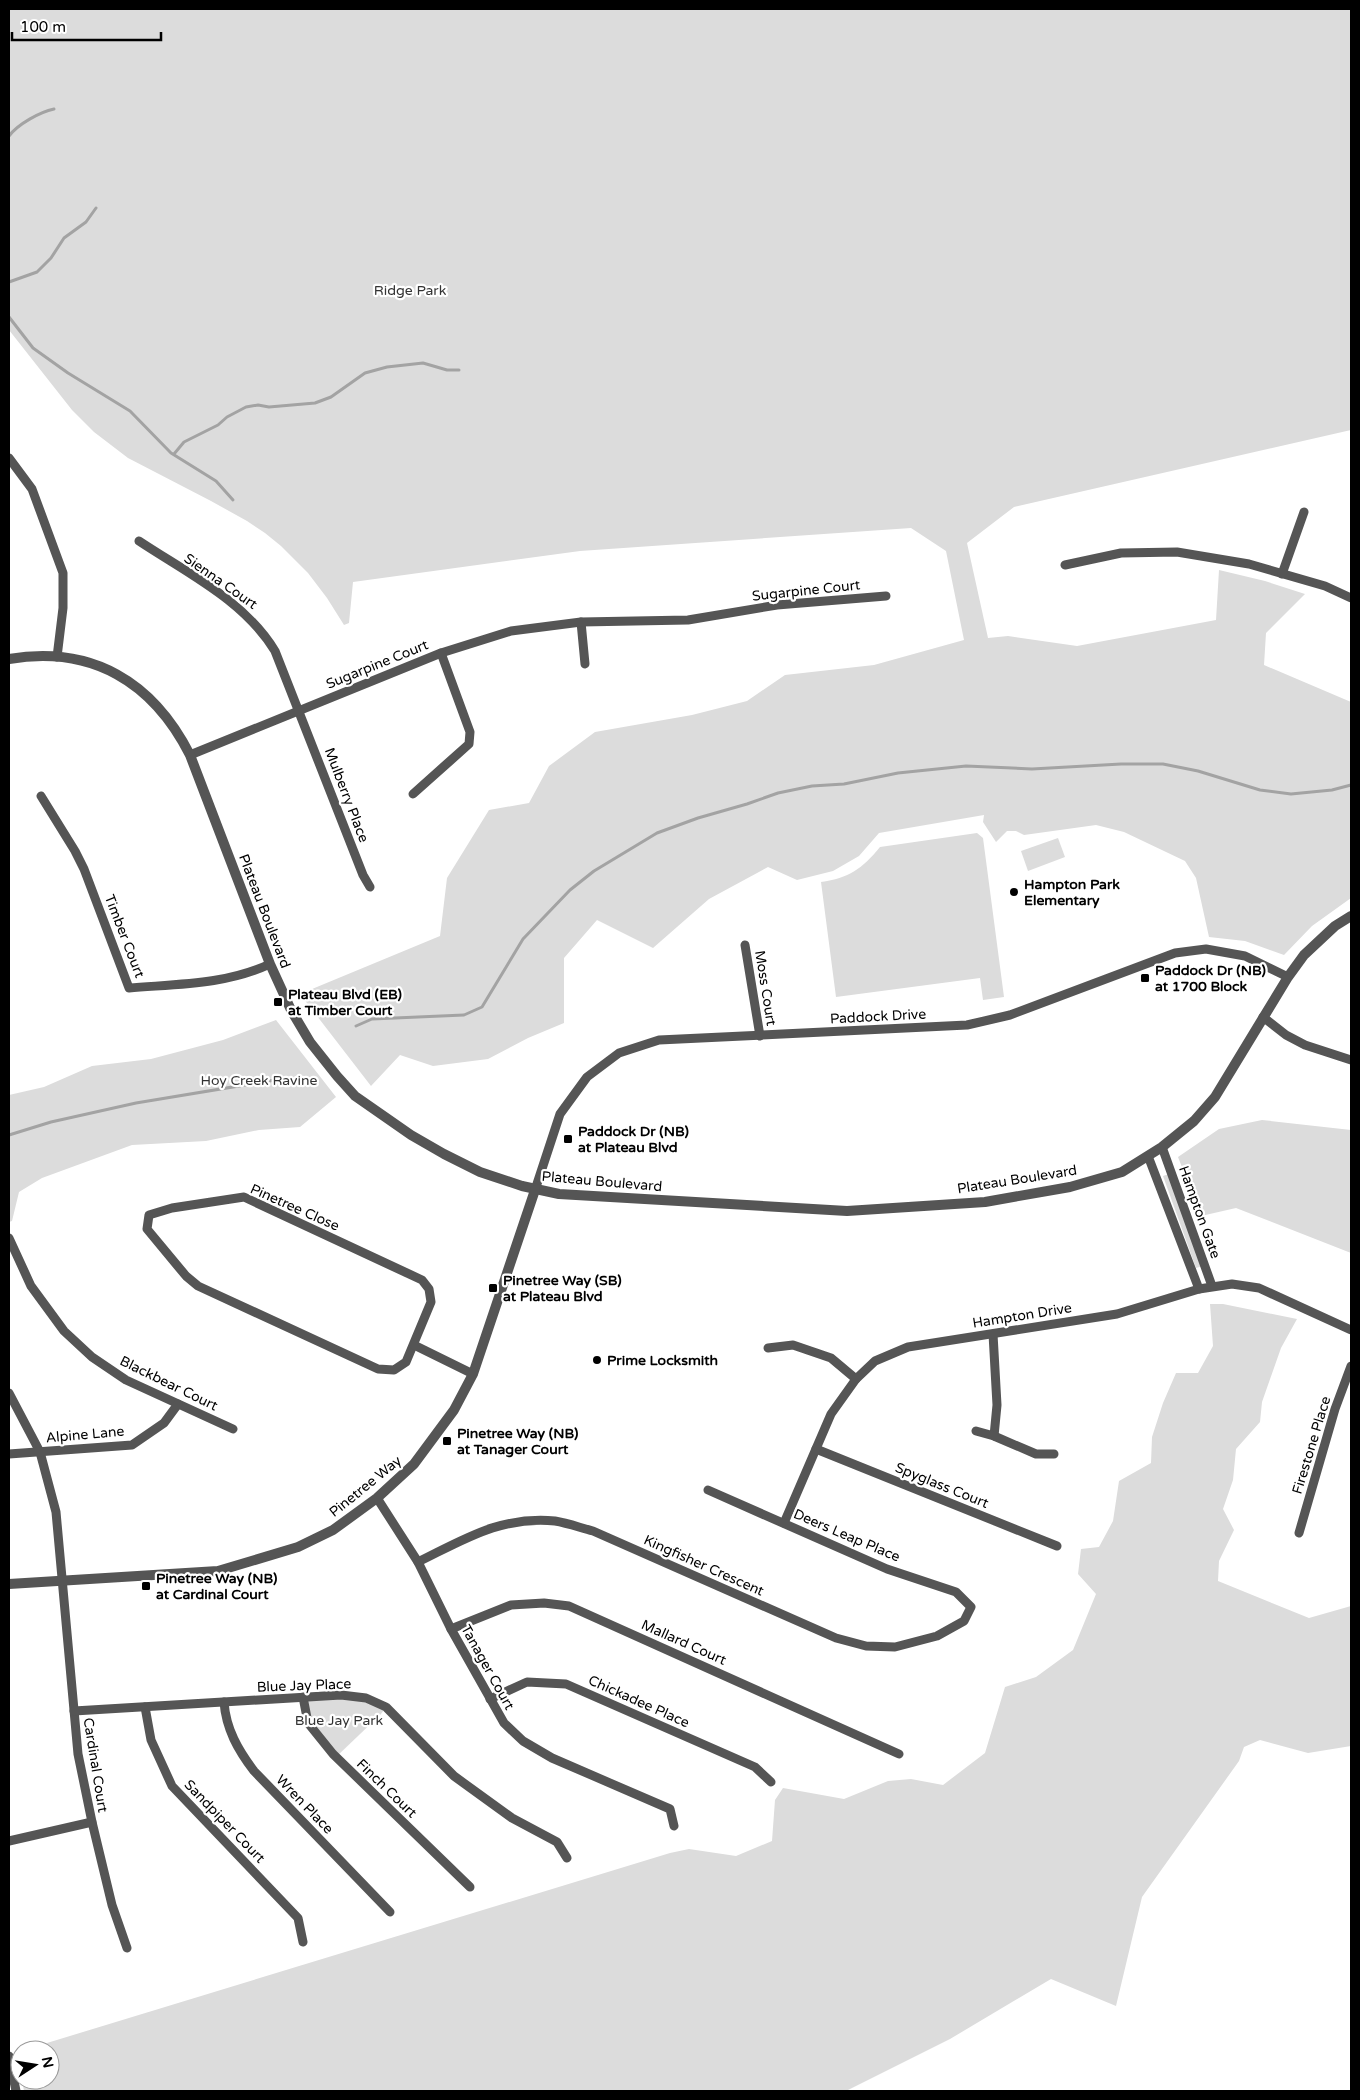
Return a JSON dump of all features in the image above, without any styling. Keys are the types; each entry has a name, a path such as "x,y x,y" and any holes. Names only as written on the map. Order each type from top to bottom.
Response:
{"street":[{"path":"9,458 32,489 64,573 64,608 57,657"},
{"path":"1282,574 1304,512"},
{"name":"Sienna Court","path":"138,541 231,602 253,620 275,651 300,710"},
{"path":"1065,565 1121,553 1178,552 1249,564 1324,586 1351,598"},
{"name":"Sugarpine Court","path":"190,755 441,653 511,632 581,622 688,620 777,605 886,596"},
{"path":"581,622 585,664"},
{"path":"413,794 469,744 470,732 441,653"},
{"name":"Plateau Boulevard","path":"9,659 38,656 57,657 89,663 112,672 136,686 158,706 177,730 190,755 270,964 291,1010 310,1042 355,1096 411,1135 480,1172 535,1190 560,1194 847,1211 985,1202 1070,1187 1122,1172 1162,1147 1194,1121 1215,1097 1263,1017 1304,955 1334,926 1351,916"},
{"name":"Mulberry Place","path":"300,710 363,875 370,887"},
{"name":"Timber Court","path":"41,796 72,845 84,870 129,988 221,980 270,964"},
{"name":"Moss Court","path":"745,945 760,1036"},
{"name":"Paddock Drive","path":"535,1190 560,1114 587,1077 619,1053 659,1040 967,1024 1010,1015 1175,953 1206,949 1246,956 1288,978"},
{"path":"1263,1017 1286,1036 1305,1045 1351,1060"},
{"name":"Hampton Gate","path":"1162,1147 1212,1286"},
{"name":"Hampton Gate","path":"1148,1156 1199,1289"},
{"name":"Pinetree Way","path":"9,1584 218,1571 298,1547 333,1530 377,1498 414,1464 454,1410 473,1374 535,1190"},
{"name":"Pinetree Close","path":"244,1197 422,1280 430,1289 431,1302 414,1344 406,1362 394,1370 378,1370 198,1286 186,1276 147,1229 149,1215 172,1208 244,1197"},
{"name":"Blackbear Court","path":"9,1238 30,1286 64,1332 92,1357 126,1380 233,1428"},
{"name":"Hampton Drive","path":"784,1523 831,1414 856,1378 875,1361 908,1347 1116,1314 1199,1289 1232,1284 1260,1288 1351,1330"},
{"path":"993,1334 997,1405 994,1436"},
{"path":"414,1344 473,1374"},
{"path":"768,1348 793,1344 831,1358 856,1378"},
{"name":"Firestone Place","path":"1299,1533 1335,1408 1351,1366"},
{"name":"Cardinal Court","path":"9,1393 40,1452 56,1512 78,1754 112,1905 127,1948"},
{"name":"Alpine Lane","path":"9,1454 132,1445 164,1424 178,1404"},
{"path":"976,1431 994,1436 1036,1454 1054,1454"},
{"name":"Spyglass Court","path":"816,1449 1057,1546"},
{"name":"Deers Leap Place","path":"708,1490 887,1569 956,1592 971,1607"},
{"name":"Tanager Court","path":"377,1498 418,1562 451,1629 504,1723 523,1741 552,1758 670,1810 674,1826"},
{"name":"Kingfisher Crescent","path":"418,1562 479,1531 506,1523 556,1521 593,1531 836,1638 866,1646 895,1647 937,1636 964,1621 971,1607"},
{"name":"Mallard Court","path":"451,1629 511,1605 544,1603 569,1606 899,1754"},
{"name":"Chickadee Place","path":"490,1698 527,1682 566,1684 754,1767 771,1782"},
{"name":"Blue Jay Place","path":"74,1711 341,1695 366,1698 386,1707 454,1776 512,1818 556,1842 567,1858"},
{"name":"Finch Court","path":"303,1697 308,1723 333,1754 470,1887"},
{"name":"Wren Place","path":"224,1702 225,1718 238,1750 254,1771 390,1912"},
{"name":"Sandpiper Court","path":"145,1707 151,1740 172,1786 298,1918 303,1942"},
{"path":"9,1841 92,1822"},
{"path":"9,2056 16,2091"}],"green space":[{"name":"Ridge Park","path":"9,9 1351,9 1351,430 1014,507 967,543 988,638 1008,636 1077,646 1216,620 1219,570 1265,581 1305,594 1266,633 1264,665 1351,702 1351,898 1312,926 1284,955 1245,941 1209,937 1196,878 1185,861 1124,832 1096,825 1024,835 1016,831 1007,831 996,842 983,822 984,815 879,833 859,856 833,871 797,880 768,867 709,899 653,948 597,920 564,958 564,1023 528,1038 488,1059 433,1066 400,1055 371,1086 300,994 440,936 447,878 489,810 529,803 549,766 595,732 692,715 747,701 785,675 874,665 964,640 946,551 911,528 580,551 353,582 349,623 344,625 308,573 265,533 211,501 128,458 94,432 72,410 9,330"},
{"path":"977,833 983,838 1004,997 983,1000 980,978 836,997 821,882 840,878 861,867 880,847"},
{"path":"1058,838 1065,857 1028,871 1021,851"},
{"name":"Hoy Creek Ravine","path":"276,1020 336,1097 300,1127 259,1130 206,1141 132,1145 42,1178 19,1192 12,1221 9,1222 9,1095 44,1087 92,1066 151,1059 223,1040"},
{"path":"1262,1120 1351,1130 1351,1253 1236,1208 1201,1216 1178,1157 1219,1129"},
{"path":"1169,1174 1203,1266 1196,1268 1163,1176"},
{"path":"1210,1304 1223,1304 1297,1319 1281,1348 1262,1402 1260,1422 1236,1449 1233,1480 1223,1509 1234,1530 1219,1561 1218,1581 1309,1618 1351,1606 1351,1746 1308,1753 1260,1740 1244,1747 1239,1761 1142,1897 1116,2006 1051,1979 950,2039 846,2091 24,2091 60,2090 60,2040 57,2040 670,1853 689,1849 736,1856 772,1841 775,1800 783,1788 844,1799 888,1781 911,1779 943,1785 985,1753 1005,1687 1036,1677 1073,1650 1096,1594 1078,1574 1081,1549 1099,1547 1113,1521 1119,1481 1151,1463 1152,1437 1163,1403 1176,1373 1198,1373 1213,1346"},
{"name":"Blue Jay Park","path":"341,1695 386,1707 336,1757 308,1723 303,1697"}],"waterway":[{"path":"9,136 30,119 54,109"},
{"path":"9,282 37,272 51,258 64,238 86,222 96,208"},
{"path":"9,317 33,348 68,373 130,411 171,453 216,481 233,500"},
{"path":"174,454 184,442 218,425 227,417 246,407 315,403 331,397 365,373 387,367 423,363 447,370 459,370"},
{"path":"356,1026 372,1019 464,1015 482,1007 523,939 570,890 594,871 657,833 778,793 812,786 844,784 898,773 966,766 1032,769 1121,764 1163,764 1198,771 1260,790 1291,794 1332,790 1351,785"},
{"path":"9,1135 51,1122 136,1103 275,1080"}],"place":[{"name":"Hampton Park Elementary","path":"1014,892"},
{"name":"Paddock Dr (NB) at 1700 Block","path":"1145,978"},
{"name":"Plateau Blvd (EB) at Timber Court","path":"278,1002"},
{"name":"Paddock Dr (NB) at Plateau Blvd","path":"568,1139"},
{"name":"Pinetree Way (SB) at Plateau Blvd","path":"493,1288"},
{"name":"Prime Locksmith","path":"597,1360"},
{"name":"Pinetree Way (NB) at Tanager Court","path":"447,1441"},
{"name":"Pinetree Way (NB) at Cardinal Court","path":"146,1586"}]}
